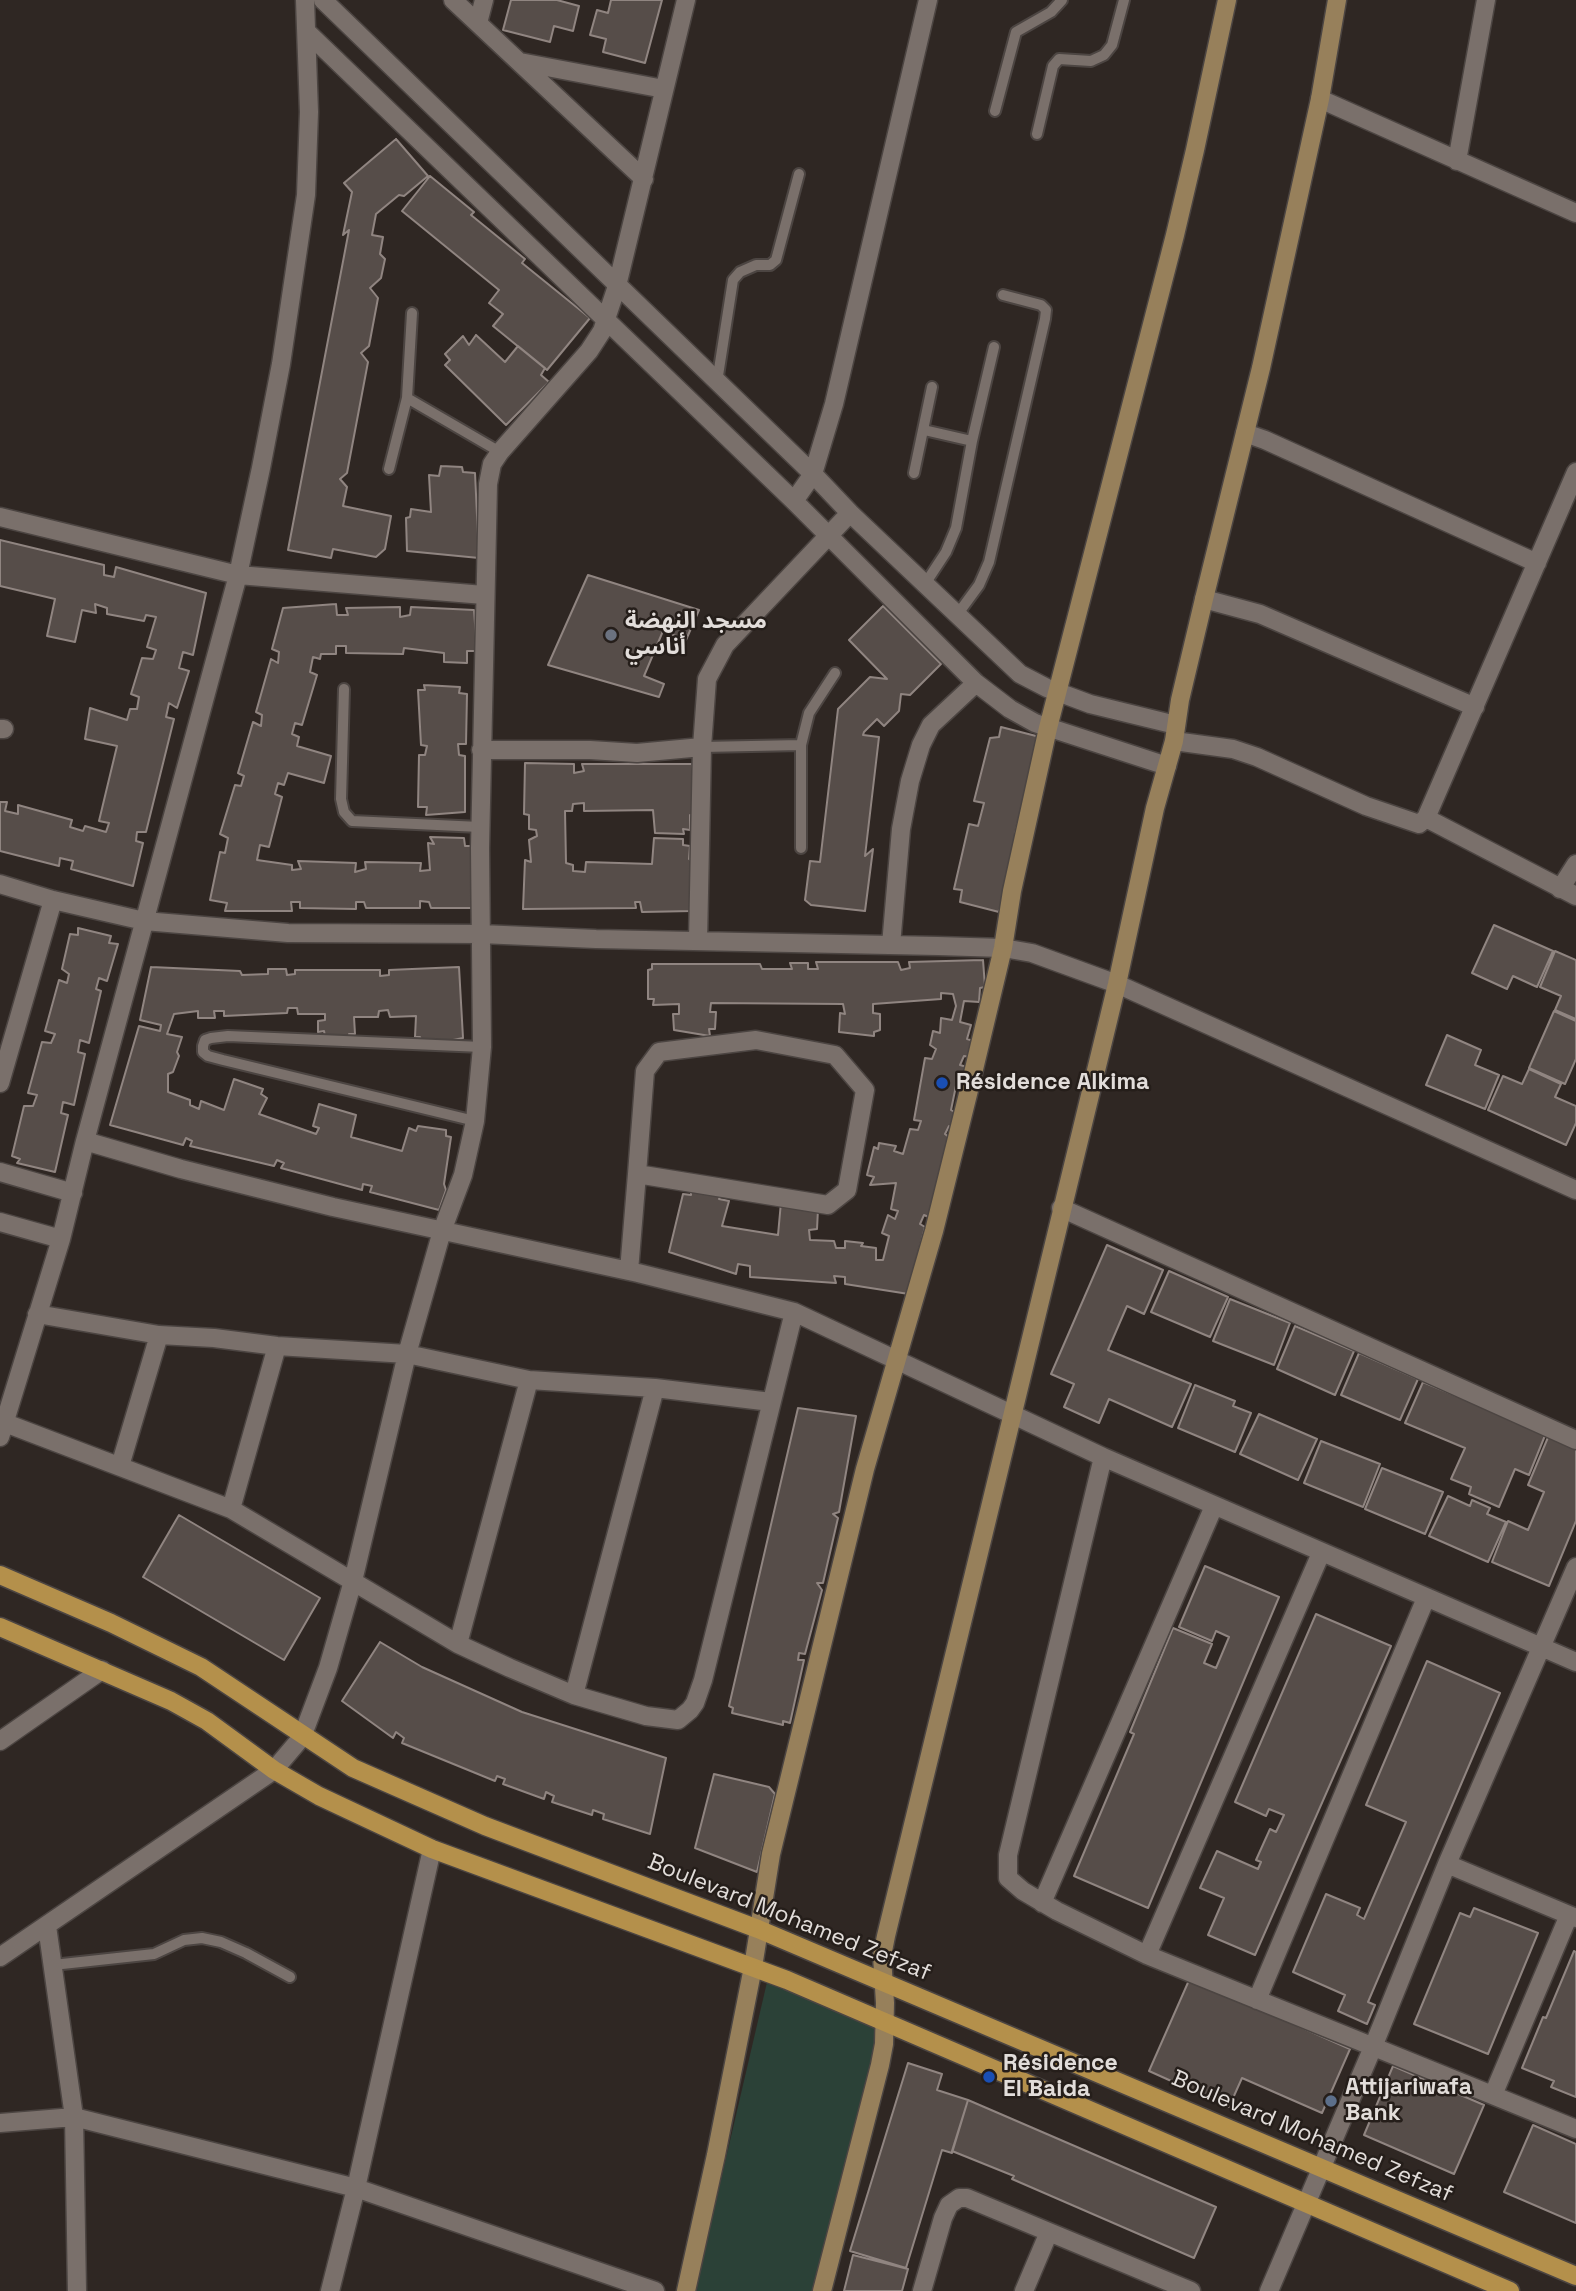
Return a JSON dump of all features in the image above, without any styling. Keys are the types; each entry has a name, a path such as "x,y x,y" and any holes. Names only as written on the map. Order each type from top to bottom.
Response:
{"main road":[{"name":"Boulevard Mohamed Zefzaf","path":"0,1575 111,1623 201,1667 302,1737 353,1768 431,1803 758,1929 1576,2276"},
{"path":"0,1626 171,1701 207,1721 274,1770 319,1796 432,1849 753,1967 1510,2291"}],"street":[{"path":"305,0 309,112 306,195 281,364 238,575 61,1239 1,1427 120,1466 231,1509 458,1644 574,1695 646,1716 678,1720 690,1710 703,1680 794,1312"},
{"path":"323,0 957,615 1020,674 1058,693 1175,733 1233,749 1419,824 1426,818 1576,472"},
{"path":"453,0 644,179"},
{"path":"478,23 484,0"},
{"path":"0,1957 274,1770 302,1737 328,1668 353,1581 407,1353 442,1231 463,1175 475,1121 482,1047 481,750 488,484 492,464 589,351 606,320 644,179 685,0"},
{"path":"794,501 813,474 834,404 928,0"},
{"path":"686,2291 753,1967 771,1854 865,1469 934,1231 1003,948 1012,891 1048,728 1195,150 1227,0"},
{"path":"821,2291 884,2044 882,1956 886,1936 1117,984 1204,599 1288,249 1320,99 1337,0"},
{"path":"1457,161 1486,0"},
{"path":"308,33 794,501 976,683 1010,709 1048,728 1167,766"},
{"path":"520,62 664,89"},
{"path":"1320,99 1576,213"},
{"path":"1245,433 1537,563"},
{"path":"698,941 702,747 706,690 713,664 725,645 850,513"},
{"path":"0,517 238,575 484,595"},
{"path":"1204,599 1260,614 1475,707"},
{"path":"891,945 901,829 909,781 931,724 976,683"},
{"path":"481,750 637,753 702,747"},
{"path":"1426,818 1568,892 1576,864"},
{"path":"0,884 53,900 144,921 288,933 481,934 1003,948 1054,960 1117,984 1576,1190"},
{"path":"0,1083 53,900"},
{"path":"629,1271 645,1071 659,1052 756,1040 835,1055 865,1090 847,1190 828,1205 637,1174"},
{"path":"85,1141 181,1169 442,1231 629,1271 794,1312 1103,1457 1576,1662"},
{"path":"0,1172 73,1193"},
{"path":"1062,1208 1576,1440"},
{"path":"0,1222 61,1239"},
{"path":"37,1314 159,1335 214,1338 277,1346 407,1353 529,1380 655,1388 771,1402"},
{"path":"120,1466 159,1335"},
{"path":"231,1509 277,1346"},
{"path":"458,1644 529,1380"},
{"path":"574,1695 655,1388"},
{"path":"1103,1457 1008,1854 1008,1878 1042,1903 1147,1955 1576,2129"},
{"path":"1042,1903 1214,1506"},
{"path":"1147,1955 1321,1553"},
{"path":"1269,2291 1447,1864 1576,1567"},
{"path":"1257,2000 1426,1598"},
{"path":"0,1741 102,1670"},
{"path":"330,2291 356,2188 432,1849"},
{"path":"1447,1864 1573,1917 1493,2095"},
{"path":"47,1926 74,2117 77,2291"},
{"path":"0,2123 74,2117 356,2188 655,2291"},
{"path":"922,2291 943,2218 954,2200 967,2198 1049,2232 1150,2283 1191,2291"},
{"path":"1024,2291 1049,2232"}],"lane":[{"path":"995,111 1016,32 1051,12 1062,0"},
{"path":"1037,134 1053,66 1059,59 1091,61 1104,55 1112,45 1124,0"},
{"path":"717,382 733,280 740,272 756,265 770,265 776,260 799,174"},
{"path":"957,615 979,585 989,562 1045,319 1046,310 1041,305 1003,295"},
{"path":"389,469 407,398 412,313"},
{"path":"925,583 946,552 956,528 972,441 994,347"},
{"path":"914,473 932,387"},
{"path":"407,398 500,452"},
{"path":"924,430 972,441"},
{"path":"801,848 802,745 808,713 835,673"},
{"path":"344,689 341,799 344,812 352,821 480,827"},
{"path":"702,747 802,745"},
{"path":"475,1121 208,1056 203,1052 202,1046 205,1040 228,1036 482,1047"},
{"path":"53,1965 154,1955 184,1940 202,1938 221,1942 246,1953 290,1977"}],"green space":[{"path":"768,1978 891,2030 831,2291 695,2291"}],"building":[{"path":"511,0 557,0 579,6 573,31 554,26 550,42 503,30"},
{"path":"611,0 662,0 645,63 603,52 606,39 590,35 597,10 608,13"},
{"path":"396,139 428,176 376,214 372,235 383,237 380,254 385,259 381,278 370,288 378,298 369,346 361,353 368,362 347,473 340,479 347,487 343,506 391,516 385,549 376,557 333,549 331,558 288,550 349,230 343,235 352,192 344,183"},
{"path":"430,176 474,212 471,215 525,259 522,263 590,318 547,370 493,326 503,314 489,303 499,290 402,211"},
{"path":"476,335 505,362 518,346 545,368 541,375 549,382 506,425 445,365 450,360 445,354 463,336 469,345"},
{"path":"441,466 462,467 463,472 475,473 479,558 407,551 406,518 410,517 411,509 431,512 429,475 439,476"},
{"path":"0,540 104,565 104,575 114,577 116,567 206,593 193,655 183,652 179,668 189,671 177,708 169,703 166,717 174,719 146,832 137,832 136,841 143,843 133,886 71,869 73,861 60,858 59,866 0,851 0,802 7,802 5,811 18,814 18,805 72,820 70,827 83,831 85,826 106,832 109,823 99,821 117,746 85,739 90,708 127,720 130,709 137,709 139,697 131,694 142,658 153,659 156,650 147,647 156,617 146,615 144,621 107,614 107,608 95,604 96,613 82,610 75,642 47,636 55,599 0,586"},
{"name":"مسجد النهضة أناسي","path":"588,575 699,610 686,640 663,631 644,676 664,684 659,697 548,665"},
{"path":"336,604 337,615 348,615 346,608 400,607 400,617 410,615 411,607 474,610 477,651 467,651 467,663 444,662 444,653 404,648 403,654 346,653 346,646 336,646 336,654 321,654 320,659 313,657 310,672 317,675 302,725 295,723 292,734 299,737 297,746 331,756 324,783 288,773 284,785 278,783 275,794 282,797 269,847 260,845 257,860 292,865 292,870 301,869 298,861 356,863 355,872 366,869 365,862 421,863 420,871 430,870 428,843 434,844 430,837 464,838 465,846 472,846 474,908 431,908 429,902 420,901 420,908 366,908 364,902 356,902 356,909 300,908 300,902 291,902 292,911 225,911 227,903 210,900 220,852 225,853 228,838 220,834 235,785 241,786 244,776 238,773 253,722 261,726 262,715 256,712 271,659 278,663 279,652 272,649 283,608"},
{"path":"883,606 941,664 910,695 901,694 899,711 884,726 877,719 863,735 879,737 865,856 873,849 865,911 811,905 805,900 810,861 820,862 838,709 870,677 887,679 849,640"},
{"path":"424,685 460,687 459,693 467,694 466,744 458,744 459,755 465,756 465,812 426,815 427,807 418,807 419,755 425,755 427,746 421,745 418,690 425,690"},
{"path":"1001,727 1040,737 1015,834 1021,837 999,912 960,902 962,890 954,889 969,824 978,826 984,803 974,801 990,738 999,737"},
{"path":"525,763 574,764 574,773 584,771 582,764 692,764 694,816 690,815 690,830 683,829 684,834 655,833 653,810 584,811 584,803 573,804 572,811 565,811 566,863 573,865 573,871 585,872 586,862 652,864 654,838 683,839 683,845 690,846 689,859 693,862 692,911 642,912 640,902 635,902 636,908 523,909 525,860 531,862 529,840 537,836 536,830 529,829 529,815 524,814"},
{"path":"1494,925 1553,951 1537,987 1513,976 1507,989 1472,973"},
{"path":"78,928 111,936 109,943 118,944 107,981 99,978 96,989 101,991 89,1043 80,1040 78,1052 85,1054 74,1105 63,1102 61,1113 68,1115 55,1172 17,1163 20,1159 12,1156 24,1106 33,1106 37,1095 28,1093 42,1042 51,1043 55,1034 45,1031 59,980 67,983 69,974 62,969 70,934 78,935"},
{"path":"1555,951 1576,960 1576,1019 1555,1010 1561,996 1540,987"},
{"path":"983,960 985,987 980,988 979,1002 964,1001 960,1022 971,1025 967,1039 974,1041 970,1057 964,1056 960,1065 967,1067 963,1083 957,1081 951,1110 956,1113 953,1129 949,1126 945,1134 950,1138 931,1218 924,1215 920,1224 925,1227 915,1267 915,1295 845,1284 845,1277 834,1276 836,1283 750,1277 750,1266 738,1264 736,1274 669,1252 683,1194 691,1195 691,1190 722,1194 719,1199 729,1201 722,1226 778,1235 781,1202 818,1209 817,1229 809,1230 810,1240 834,1241 836,1248 845,1248 845,1241 863,1243 861,1246 876,1248 876,1260 883,1260 889,1236 882,1233 888,1215 895,1219 898,1211 891,1209 896,1183 870,1185 874,1177 867,1175 874,1147 878,1149 879,1143 896,1146 894,1151 903,1154 910,1129 918,1130 921,1121 914,1120 925,1058 932,1059 936,1049 930,1045 933,1031 940,1033 941,1018 952,1020 956,1006 953,994 941,993 941,999 873,1004 873,1013 880,1014 880,1030 874,1032 874,1036 839,1032 840,1013 845,1014 843,1004 711,1003 710,1012 716,1012 715,1029 709,1029 710,1036 674,1030 673,1014 679,1014 679,1004 653,1005 654,999 648,999 648,970 652,969 652,964 760,964 762,969 792,969 790,963 808,963 808,969 818,969 816,962 898,962 901,970 910,968 909,962"},
{"path":"151,967 240,971 242,975 268,974 268,969 286,969 287,975 295,974 295,970 380,970 380,976 389,975 389,970 459,967 463,1038 453,1040 454,1043 421,1041 420,1037 415,1037 416,1016 390,1017 388,1010 379,1011 378,1017 354,1017 355,1034 349,1034 349,1038 325,1036 324,1031 318,1032 318,1021 325,1020 325,1014 298,1014 297,1008 288,1008 287,1013 224,1016 224,1011 214,1011 215,1018 198,1018 198,1011 174,1014 167,1034 182,1037 173,1072 168,1074 168,1092 190,1100 190,1105 199,1109 201,1101 224,1110 234,1079 263,1089 261,1094 267,1098 259,1114 316,1134 319,1128 313,1126 319,1104 356,1115 351,1137 402,1151 409,1128 416,1131 418,1126 446,1130 446,1136 451,1137 444,1184 446,1190 439,1210 370,1192 372,1186 363,1184 362,1190 281,1168 284,1163 277,1160 274,1166 190,1146 192,1141 186,1138 183,1145 110,1125 139,1026 160,1031 161,1025 140,1020"},
{"path":"1554,1011 1576,1021 1576,1059 1565,1084 1529,1068"},
{"path":"1447,1035 1481,1050 1475,1065 1499,1075 1485,1109 1426,1085"},
{"path":"1529,1069 1561,1084 1555,1097 1576,1106 1576,1123 1566,1145 1488,1110 1503,1076 1522,1084"},
{"path":"1107,1245 1163,1270 1144,1314 1127,1306 1108,1350 1191,1384 1172,1427 1109,1399 1099,1423 1064,1407 1074,1384 1051,1374"},
{"path":"1169,1271 1228,1297 1210,1337 1151,1312"},
{"path":"1230,1299 1290,1323 1274,1365 1213,1341"},
{"path":"1295,1326 1354,1351 1335,1395 1277,1369"},
{"path":"1359,1353 1418,1379 1400,1420 1341,1395"},
{"path":"1423,1382 1546,1433 1529,1475 1515,1469 1499,1507 1469,1494 1471,1487 1451,1479 1465,1448 1405,1423"},
{"path":"1195,1385 1235,1401 1233,1406 1251,1413 1235,1452 1178,1428"},
{"path":"798,1408 856,1416 839,1512 833,1514 838,1518 823,1583 817,1583 822,1590 805,1654 799,1653 798,1660 804,1660 790,1723 783,1721 783,1725 732,1713 733,1708 729,1706"},
{"path":"1259,1414 1317,1439 1298,1480 1240,1454"},
{"path":"1549,1435 1576,1447 1576,1521 1549,1586 1492,1562 1508,1521 1528,1530 1544,1492 1528,1485"},
{"path":"1321,1441 1380,1464 1363,1507 1304,1483"},
{"path":"1382,1468 1443,1492 1425,1534 1365,1509"},
{"path":"1448,1496 1470,1506 1472,1500 1490,1508 1487,1514 1506,1522 1488,1562 1429,1536"},
{"path":"179,1515 320,1598 284,1660 143,1577"},
{"path":"1205,1566 1279,1597 1148,1908 1074,1876 1134,1734 1130,1732 1173,1628 1212,1644 1204,1663 1216,1668 1229,1637 1216,1631 1212,1641 1179,1627"},
{"path":"1316,1614 1391,1646 1255,1955 1208,1935 1224,1898 1200,1888 1217,1851 1258,1869 1261,1862 1256,1860 1270,1829 1276,1832 1284,1815 1269,1809 1266,1816 1235,1802"},
{"path":"380,1642 422,1667 522,1712 666,1758 650,1834 603,1819 604,1814 593,1810 592,1815 552,1802 554,1796 546,1792 544,1799 503,1784 505,1779 497,1776 495,1781 402,1743 404,1738 396,1732 393,1738 342,1701"},
{"path":"1427,1661 1500,1693 1368,2002 1375,2005 1367,2024 1338,2011 1345,1995 1293,1972 1326,1894 1360,1908 1357,1915 1364,1919 1406,1822 1366,1805"},
{"path":"714,1774 769,1787 775,1794 757,1872 695,1848"},
{"path":"1474,1908 1538,1933 1488,2054 1414,2024 1460,1913 1470,1917"},
{"path":"1574,1951 1576,2097 1551,2087 1554,2081 1522,2068"},
{"path":"1190,1978 1350,2049 1322,2113 1242,2078 1229,2107 1149,2071"},
{"path":"908,2063 942,2074 937,2090 968,2100 952,2153 942,2150 906,2268 850,2251"},
{"path":"1393,2066 1484,2105 1454,2174 1364,2135"},
{"path":"968,2100 1216,2207 1194,2258 1012,2179 1014,2176 952,2151"},
{"path":"1533,2125 1576,2144 1576,2223 1504,2192"},
{"path":"853,2255 908,2269 902,2291 844,2291"}],"place":[{"name":"مسجد النهضة أناسي","path":"611,635"},
{"name":"Résidence Alkima","path":"942,1083"},
{"name":"Résidence El Baida","path":"989,2077"},
{"name":"Attijariwafa Bank","path":"1331,2101"}]}
